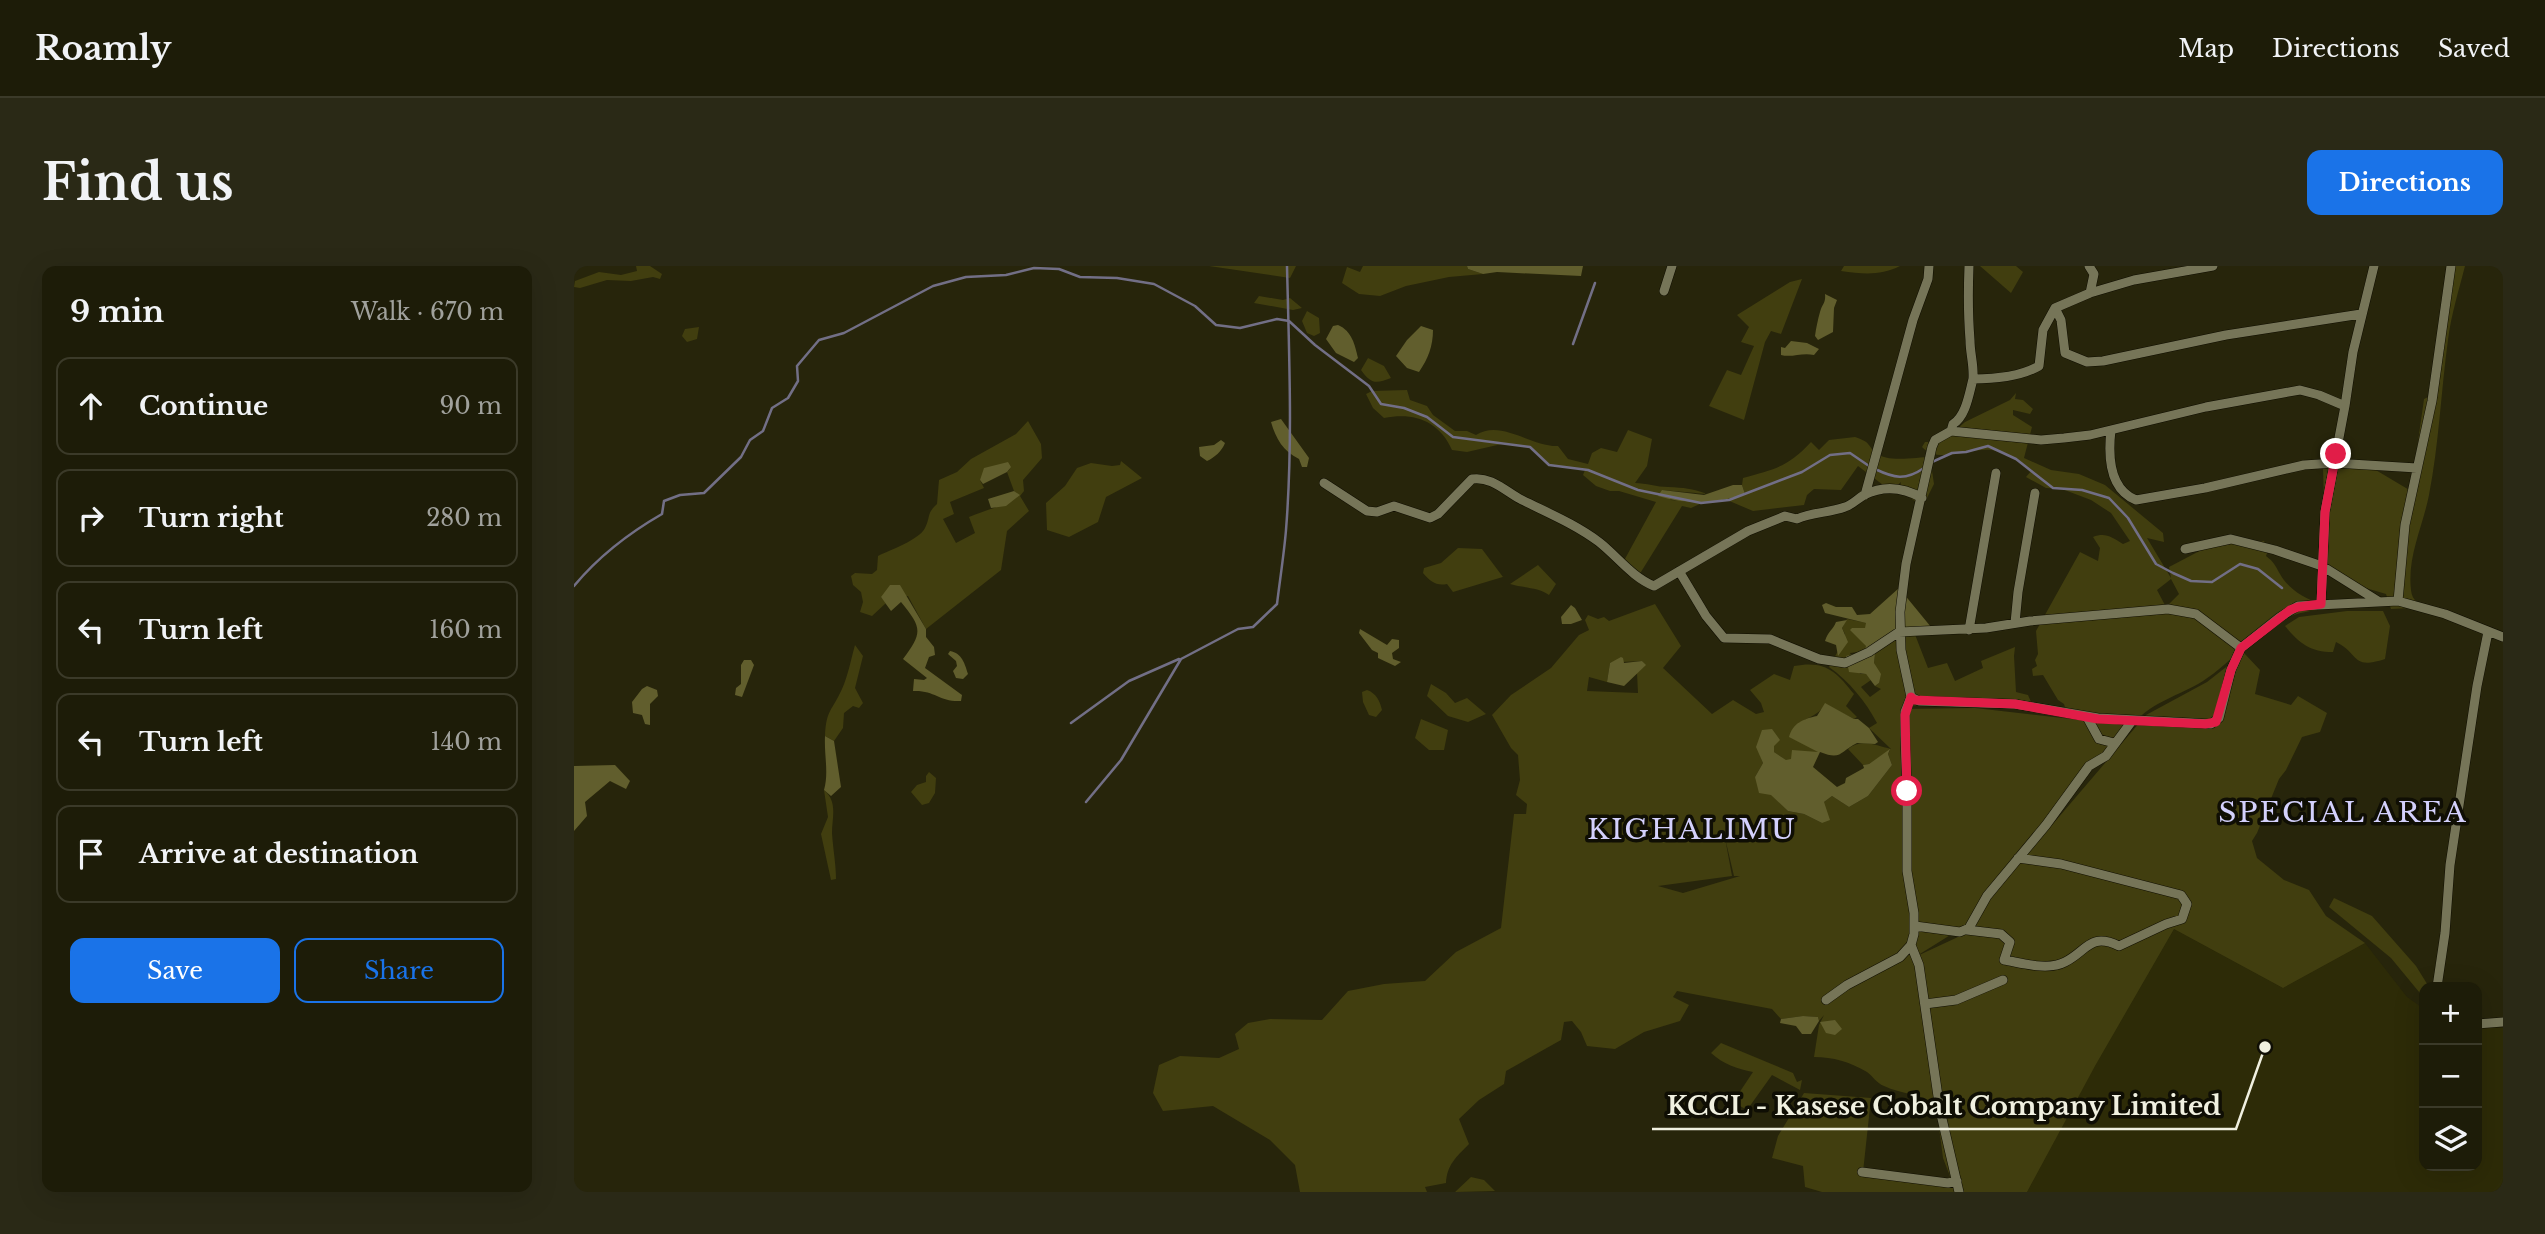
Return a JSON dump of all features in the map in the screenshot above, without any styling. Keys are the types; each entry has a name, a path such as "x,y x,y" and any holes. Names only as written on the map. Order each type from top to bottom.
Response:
{"street":[{"path":"1664,291 1672,266"},
{"path":"1865,495 1913,320 1928,279 1928,266"},
{"path":"1951,431 1968,401 1973,379 1974,362 1970,348 1968,310 1969,266"},
{"path":"2089,266 2094,274 2090,293"},
{"path":"1973,379 1997,379 2039,366 2043,330 2055,308 2090,293 2134,280 2213,266"},
{"path":"2321,604 2325,512 2353,352 2374,266"},
{"path":"2398,601 2405,525 2432,401 2451,266"},
{"path":"2055,308 2061,320 2065,353 2093,362 2238,333 2361,314"},
{"path":"1826,1000 1847,985 1900,957 1911,945 1915,926 1907,871 1905,712 1911,697 1901,656 1899,632 1906,564 1922,498 1928,459 1935,440 1951,431 2041,440 2112,430 2206,407 2293,390 2309,391 2345,407"},
{"path":"2112,430 2110,456 2114,478 2120,489 2136,500 2205,488 2294,467 2334,463 2417,468"},
{"path":"1969,630 1996,473"},
{"path":"1324,483 1367,511 1377,512 1394,506 1430,518 1438,514 1466,485 1478,478 1502,485 1522,500 1570,522 1652,586 1776,518 1785,516 1797,519 1810,513 1835,510 1848,506 1865,495 1895,488 1922,498"},
{"path":"2015,624 2035,493"},
{"path":"2185,549 2231,539 2285,552 2322,566 2378,601"},
{"path":"1679,571 1724,639 1770,639 1818,659 1845,663 1869,652 1899,632 1969,630 2168,609 2196,614 2241,648"},
{"path":"1911,697 1914,700 2034,706 2087,717 2205,724 2216,722 2231,670 2241,648 2290,610 2298,607 2398,601 2445,614 2503,637"},
{"path":"2438,982 2445,933 2450,865 2477,686 2488,632"},
{"path":"2087,717 2099,739 2114,743"},
{"path":"1967,930 1986,898 2046,825 2089,766 2106,756 2132,721"},
{"path":"1915,926 1960,932 1967,930 1998,933 2006,936 2010,942 2004,960 2048,965 2064,963 2090,942 2109,941 2119,946 2166,923 2182,919 2187,904 2181,895 2061,864 2018,858"},
{"path":"1911,945 1919,965 1940,1110 1959,1192"},
{"path":"1925,1004 1956,1000 2003,980"},
{"path":"2482,1024 2503,1022"},
{"path":"1862,1172 1948,1183 1957,1181"}],"shaded area":[{"path":"636,266 650,266 662,274 660,279 653,277 631,281 607,280 580,288 574,287 575,281 599,272 621,275 637,271"},
{"path":"1209,266 1296,266 1290,278"},
{"path":"1363,266 1467,266 1468,269 1483,274 1449,277 1406,286 1380,296 1359,294 1342,283 1347,267 1360,272"},
{"path":"1467,266 1583,266 1581,276 1497,272 1483,274 1468,269"},
{"path":"1844,266 1900,266 1885,271 1857,273 1841,271"},
{"path":"1980,266 2016,266 2023,272 2011,293"},
{"path":"2447,266 2465,266 2449,331 2432,476 2413,554 2410,578 2414,599 2429,607 2391,609 2386,594 2342,581 2326,564 2323,468 2364,463 2411,491 2424,399 2434,394"},
{"path":"1802,279 1781,334 1771,331 1765,342 1744,420 1709,406 1727,370 1741,375 1754,346 1741,342 1749,327 1737,315 1790,282"},
{"path":"1825,294 1837,300 1833,332 1818,340 1815,333"},
{"path":"1259,296 1283,300 1290,298 1302,308 1293,310 1254,303"},
{"path":"1307,311 1319,318 1320,333 1314,336 1307,333 1302,321"},
{"path":"1338,325 1347,331 1356,348 1358,358 1354,362 1336,353 1326,339 1333,326"},
{"path":"1421,326 1433,330 1433,336 1419,372 1407,368 1396,356"},
{"path":"699,327 697,339 687,342 682,336 685,329"},
{"path":"1791,341 1807,343 1819,349 1814,355 1781,355 1781,347 1785,348"},
{"path":"1368,358 1384,366 1391,378 1378,382 1368,378 1361,370"},
{"path":"1407,390 1410,400 1427,406 1433,415 1455,431 1467,431 1476,435 1496,430 1506,432 1558,446 1568,459 1588,464 1592,453 1601,448 1617,452 1628,430 1652,439 1647,466 1635,483 1707,494 1662,490 1671,500 1702,503 1691,508 1682,506 1636,580 1620,568 1656,502 1596,486 1583,475 1585,470 1549,465 1530,447 1506,443 1467,452 1452,450 1440,432 1424,420 1405,416 1384,418 1373,408 1366,394 1372,391"},
{"path":"2016,393 2015,399 2023,400 2033,409 2030,414 2013,410 2013,415 2032,427 2024,458 2051,470 2079,474 2105,485 2163,533 2164,542 2147,538 2171,578 2169,567 2209,546 2264,541 2268,550 2266,556 2293,589 2316,602 2322,604 2330,599 2342,607 2306,612 2281,620 2203,681 2158,704 2134,723 2068,717 2064,704 2058,700 2043,675 2033,676 2032,669 2037,666 2035,660 2038,654 2036,631 2080,552 2098,561 2100,548 2093,537 2105,535 2123,544 2130,541 2111,513 2091,500 2062,489 2046,488 2026,477 2032,470 2008,456 1992,450 1937,455 1922,447 1925,442 1937,442 1965,422 2010,400","holes":["2171,579 2179,594 2166,607 2157,590"]},
{"path":"1281,419 1309,458 1307,467 1302,467 1299,459 1284,448 1278,439 1271,422"},
{"path":"1028,421 1041,444 1042,458 1023,480 1024,491 1020,496 1029,511 1007,531 1001,570 926,629 908,596 881,597 886,603 872,616 860,612 863,602 861,592 853,585 851,576 855,573 872,574 877,570 878,556 911,541 922,532 937,504 939,480 957,472 971,459 1016,434","holes":["1010,469 1007,472 1014,491 1019,495 969,517 975,533 956,543 943,519 954,514 950,502 984,488 980,480"]},
{"path":"1855,437 1887,458 1930,457 1934,484 1923,506 1899,491 1901,482 1891,491 1858,466 1841,490 1814,489 1807,495 1804,505 1753,511 1727,500 1745,494 1743,478 1780,466 1811,442 1819,450 1829,440"},
{"path":"1221,440 1225,443 1215,456 1207,461 1200,456 1199,447 1214,445"},
{"path":"1121,461 1142,478 1106,497 1098,522 1069,537 1047,530 1046,503 1065,486 1077,468 1091,463 1120,465"},
{"path":"1008,462 1011,467 1007,472 983,484 980,480 984,468"},
{"path":"1733,485 1742,485 1745,494 1702,502 1658,496 1662,490 1704,495"},
{"path":"1014,491 1020,495 1006,506 991,508 988,499"},
{"path":"1458,548 1482,549 1503,577 1453,592 1447,584 1434,583 1423,573 1424,568 1441,563"},
{"path":"1538,565 1556,584 1549,595 1510,584"},
{"path":"890,585 900,585 926,629 926,637 934,647 935,655 929,657 925,668 962,695 961,701 913,691 914,679 927,678 903,659 917,636 916,624 901,602 891,611 881,597"},
{"path":"1899,588 1931,627 1893,640 1875,654 1874,663 1881,674 1879,683 1875,686 1866,674 1849,672 1846,656 1865,651 1866,646 1850,630 1865,628 1866,623 1825,613 1822,605 1826,603 1836,607 1852,607 1857,615 1870,614"},
{"path":"1655,604 1681,646 1663,668 1712,714 1733,700 1756,714 1764,712 1761,703 1750,690 1774,674 1790,680 1794,666 1822,666 1835,673 1854,694 1846,706 1857,717 1854,719 1825,704 1816,714 1800,722 1790,737 1820,752 1787,761 1774,752 1774,746 1760,755 1763,763 1755,777 1788,811 1804,814 1822,823 1824,802 1832,796 1849,807 1868,796 1892,765 1888,754 1890,750 1863,765 1848,749 1864,743 1891,749 1869,728 1877,723 1862,700 1850,685 1829,667 1838,651 1838,655 1845,634 1842,628 1847,619 1867,623 1866,628 1852,628 1867,647 1865,651 1850,653 1860,674 1866,674 1871,680 1861,687 1870,697 1881,689 1875,686 1879,683 1874,663 1875,654 1893,640 1914,632 1928,668 1947,663 1955,681 1983,668 1981,661 2015,647 2016,692 2028,695 2035,711 1946,704 1900,709 1975,708 2132,726 2094,763 1968,924 1915,957 1973,930 1988,900 2146,715 2207,682 2244,653 2260,670 2255,694 2291,705 2298,696 2327,713 2320,732 2302,737 2279,779 2252,841 2257,858 2284,880 2309,890 2326,916 2365,943 2283,988 2174,929 2095,1066 2027,1192 1822,1192 1805,1187 1803,1166 1772,1158 1778,1136 1804,1093 1871,1098 1863,1172 1925,1182 1951,1179 1943,1158 1936,1104 1884,1086 1867,1072 1848,1063 1814,1057 1819,1025 1824,1015 1819,1021 1818,1017 1803,1016 1781,1019 1772,1009 1677,991 1673,997 1689,1005 1680,1021 1644,1032 1615,1049 1587,1046 1572,1021 1564,1022 1561,1040 1506,1071 1504,1084 1479,1100 1459,1119 1469,1144 1450,1166 1446,1183 1425,1187 1427,1192 1300,1192 1295,1165 1270,1140 1213,1106 1163,1111 1153,1093 1159,1065 1180,1056 1219,1058 1239,1049 1235,1034 1248,1023 1270,1019 1322,1020 1348,991 1384,984 1425,981 1456,952 1501,928 1514,814 1526,814 1527,804 1516,795 1520,780 1518,755 1492,715 1511,695 1551,668 1579,635 1589,630 1585,620 1588,615 1598,619 1604,617 1609,621","holes":["1623,658 1622,662 1642,661 1645,665 1637,673 1638,693 1587,691 1589,677 1607,682 1610,663","1725,838 1734,876 1740,876 1683,893 1658,886 1732,876"]},
{"path":"1571,605 1582,620 1562,624 1561,617"},
{"path":"2347,611 2383,611 2390,626 2385,659 2361,662 2336,642 2333,652 2311,648 2300,642 2285,626 2299,617"},
{"path":"1847,620 1842,628 1848,642 1838,656 1836,645 1825,641 1836,622"},
{"path":"1360,629 1387,645 1392,639 1399,640 1399,648 1392,653 1393,659 1401,662 1395,666 1378,658 1378,653 1372,650 1359,633"},
{"path":"855,645 863,656 855,688 863,703 859,708 853,706 844,713 843,728 834,741 825,736 827,721 844,684"},
{"path":"950,651 957,654 964,663 968,674 963,679 956,678 953,671 957,666 956,661 948,654"},
{"path":"1621,657 1624,663 1642,661 1646,665 1624,686 1607,682 1610,663"},
{"path":"744,660 751,660 754,665 742,697 735,695 736,688 741,684 741,665"},
{"path":"1431,684 1446,693 1455,703 1467,698 1486,714 1468,722 1448,716 1427,696"},
{"path":"647,686 657,690 658,696 650,704 650,725 645,724 642,715 633,713 632,702"},
{"path":"1367,690 1375,695 1382,710 1376,717 1369,715 1363,702 1362,692"},
{"path":"1825,703 1858,719 1869,728 1878,742 1857,743 1833,756 1820,752 1813,767 1837,787 1845,783 1846,778 1864,768 1863,765 1869,764 1890,749 1888,754 1892,765 1868,796 1849,807 1832,796 1824,802 1830,820 1822,823 1804,814 1788,811 1771,795 1759,793 1755,777 1763,763 1756,747 1762,730 1772,729 1780,740 1774,746 1774,752 1786,760 1791,759 1792,750 1818,752 1789,737 1796,725 1817,716"},
{"path":"1421,719 1448,730 1444,750 1429,750 1415,738"},
{"path":"825,736 834,741 841,787 831,796 824,790"},
{"path":"615,765 630,781 626,789 610,781 585,802 587,816 574,831 574,766"},
{"path":"929,772 936,778 935,793 929,803 922,805 911,792 917,785 926,782"},
{"path":"824,790 831,800 833,810 836,879 831,880 821,834 828,817"},
{"path":"2334,898 2372,916 2416,966 2426,982 2419,982 2419,992 2391,958 2329,907"},
{"path":"2174,929 2283,988 2365,943 2407,997 2419,1005 2419,1171 2482,1171 2482,1026 2503,1028 2503,1192 2027,1192 2089,1076"},
{"path":"1818,1017 1819,1021 1811,1034 1802,1034 1796,1026 1780,1023 1781,1019"},
{"path":"1835,1020 1842,1029 1835,1035 1826,1033 1820,1022"},
{"path":"1721,1043 1793,1073 1797,1082 1802,1080 1800,1090 1772,1075 1747,1110 1733,1102 1753,1072 1730,1066 1711,1053"},
{"path":"1471,1177 1484,1180 1495,1191 1455,1192"}],"waterway":[{"path":"1086,802 1121,760 1181,659 1238,629 1253,627 1277,604 1286,530 1289,464 1287,266"},
{"path":"574,586 615,546 662,514 664,501 680,495 704,493 741,457 750,440 763,431 772,408 788,398 798,381 797,366 819,340 844,333 933,286 966,277 1006,275 1034,268 1059,269 1080,277 1117,278 1154,284 1195,306 1216,325 1240,328 1277,319 1289,321 1315,345 1369,386 1381,404 1404,408 1427,417 1453,437 1530,447 1549,465 1588,470 1638,490 1701,503 1729,500 1802,472 1830,455 1850,453 1869,466"},
{"path":"1573,344 1595,283"},
{"path":"1932,462 1952,453 1988,446 2016,459 2053,488 2082,490 2109,498 2128,518 2156,564 2173,573 2191,581 2212,582 2240,564 2258,569 2282,588"},
{"path":"1875,469 1900,477 1924,468"},
{"path":"1071,723 1129,681 1179,659"}],"place":[{"name":"KCCL - Kasese Cobalt Company Limited","path":"2265,1047"}],"district":[{"name":"SPECIAL AREA","path":"2343,812"},
{"name":"KIGHALIMU","path":"1692,829"}],"route":[{"path":"1907,791 1905,715 1911,697 1914,700 2034,706 2098,719 2205,724 2216,722 2231,670 2241,648 2290,610 2321,604 2325,512 2336,454"}]}
